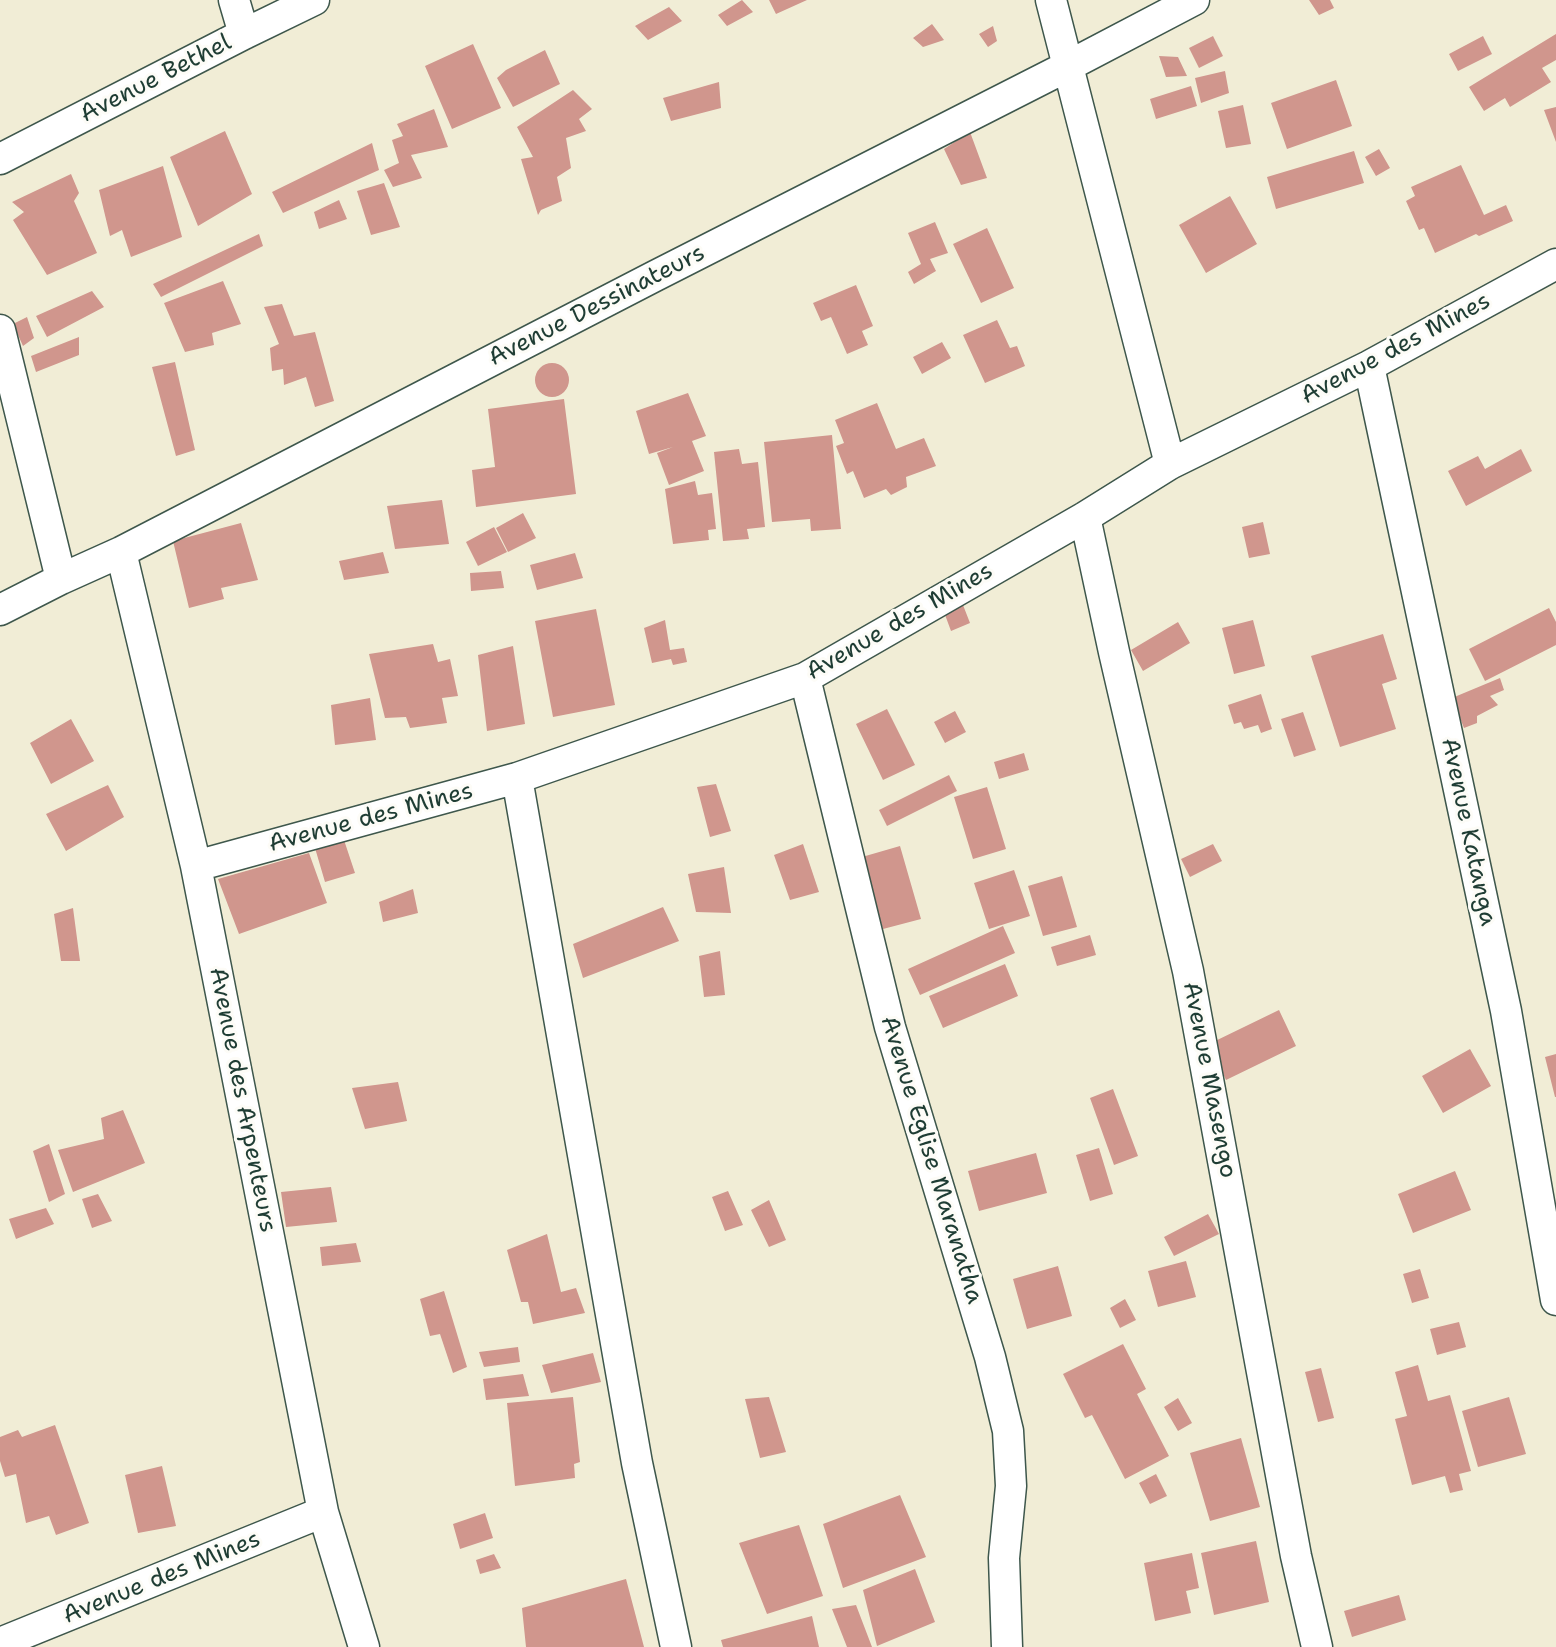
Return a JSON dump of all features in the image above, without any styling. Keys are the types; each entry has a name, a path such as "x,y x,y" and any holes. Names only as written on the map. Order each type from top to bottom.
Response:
{"street":[{"path":"234,0 244,34"},
{"name":"Avenue Bethel","path":"0,159 314,0"},
{"path":"1051,0 1170,464"},
{"name":"Avenue Dessinateurs","path":"0,610 121,552 1194,0"},
{"name":"Avenue des Mines","path":"196,866 517,778 805,678 1085,517 1170,464 1369,366 1556,264"},
{"path":"0,330 61,579"},
{"name":"Avenue Katanga","path":"1369,366 1506,1011 1556,1300"},
{"name":"Avenue Masengo","path":"1085,517 1188,971 1296,1556 1317,1647"},
{"name":"Avenue des Arpenteurs","path":"121,552 196,866 323,1512 364,1647"},
{"name":"Avenue Eglise Maranatha","path":"805,678 890,1027 990,1357 1008,1432 1011,1486 1004,1559 1007,1647"},
{"path":"517,778 636,1463 676,1647"},
{"name":"Avenue des Mines","path":"0,1643 323,1512"}],"building":[{"path":"742,0 753,12 727,26 718,15"},
{"path":"769,0 807,0 776,14"},
{"path":"1309,0 1330,0 1334,8 1319,15"},
{"path":"669,7 682,21 648,40 635,26"},
{"path":"932,24 944,40 923,47 913,38"},
{"path":"993,26 997,41 988,47 979,34"},
{"path":"1556,34 1556,60 1542,68 1551,82 1510,107 1505,98 1484,111 1469,87"},
{"path":"1213,36 1223,56 1199,68 1189,48"},
{"path":"1483,36 1492,54 1458,71 1449,54"},
{"path":"473,44 501,108 452,129 425,66"},
{"path":"545,50 560,84 513,107 497,78 506,70"},
{"path":"1159,56 1178,57 1187,76 1166,77"},
{"path":"1225,71 1229,93 1201,103 1195,78"},
{"path":"1336,80 1352,126 1287,149 1271,103"},
{"path":"719,82 721,108 671,121 663,98"},
{"path":"1191,86 1197,106 1156,119 1150,99"},
{"path":"573,90 592,109 579,119 586,131 566,138 571,168 557,177 562,201 541,210 538,215 521,159 533,157 517,127"},
{"path":"1243,105 1251,144 1226,148 1218,111"},
{"path":"1556,107 1556,142 1544,110"},
{"path":"434,109 448,147 411,155 422,178 393,187 384,170 399,163 392,140 403,136 397,124"},
{"path":"225,131 252,194 198,226 170,157"},
{"path":"970,132 987,178 961,185 944,149"},
{"path":"372,143 379,170 283,213 272,192"},
{"path":"1379,149 1390,168 1376,176 1365,157"},
{"path":"1354,151 1364,183 1276,209 1267,177"},
{"path":"1461,165 1484,215 1506,205 1513,221 1435,253 1424,228 1419,230 1406,201 1415,196 1411,187"},
{"path":"163,166 182,237 131,257 122,230 110,236 99,190"},
{"path":"71,174 79,193 74,201 97,253 47,275 13,220 24,212 12,202"},
{"path":"384,183 400,227 371,235 357,191"},
{"path":"1230,196 1257,244 1206,273 1179,225"},
{"path":"339,200 347,219 319,229 314,212"},
{"path":"935,222 948,253 930,259 936,271 914,284 908,272 921,264 908,233"},
{"path":"987,228 1014,288 981,303 953,244"},
{"path":"259,234 263,246 161,297 153,284"},
{"path":"223,281 241,324 212,333 214,345 185,352 164,303"},
{"path":"856,285 873,326 862,331 868,345 847,354 831,317 821,321 813,303"},
{"path":"92,291 104,307 47,337 36,316"},
{"path":"282,304 294,336 315,332 334,401 315,407 306,377 284,385 283,369 272,371 270,348 279,344 264,307"},
{"path":"27,317 34,338 23,346 13,324"},
{"path":"997,320 1010,348 1017,346 1025,366 985,383 963,335"},
{"path":"79,337 79,355 36,372 31,356"},
{"path":"942,342 951,358 922,374 913,357"},
{"path":"175,362 195,450 176,456 152,367"},
{"path":"552,363 564,368 569,380 564,392 552,397 540,392 535,380 540,368"},
{"path":"688,393 706,436 692,441 704,471 669,485 657,453 673,447 649,454 636,411"},
{"path":"564,399 576,494 476,507 472,470 495,467 488,409"},
{"path":"877,403 896,449 924,438 936,466 906,477 907,487 891,495 886,489 864,498 853,471 847,474 836,446 844,443 835,420"},
{"path":"832,435 841,529 811,531 810,519 772,522 764,442"},
{"path":"739,449 742,464 758,462 765,527 747,529 749,539 723,541 714,452"},
{"path":"1521,449 1532,471 1466,506 1448,471 1478,456 1485,469"},
{"path":"695,481 698,495 712,493 716,529 708,530 709,540 673,544 665,489"},
{"path":"442,500 449,544 395,549 387,506"},
{"path":"523,513 536,538 508,552 496,528"},
{"path":"1263,522 1270,554 1249,558 1242,527"},
{"path":"241,523 258,580 221,588 224,599 189,608 173,541"},
{"path":"494,527 507,552 478,566 466,542"},
{"path":"383,552 389,573 344,580 339,561"},
{"path":"575,553 583,578 537,590 530,565"},
{"path":"501,571 504,588 471,591 470,573"},
{"path":"963,605 970,623 951,631 944,612"},
{"path":"1549,608 1556,622 1556,645 1485,681 1469,649"},
{"path":"596,609 615,705 553,717 535,621"},
{"path":"665,620 670,650 684,648 687,662 673,665 671,659 652,663 644,628"},
{"path":"1253,620 1265,666 1234,674 1222,628"},
{"path":"1178,622 1190,643 1143,671 1131,650"},
{"path":"1383,634 1397,679 1382,684 1396,729 1340,747 1311,656"},
{"path":"433,644 438,662 450,659 458,696 442,698 447,723 410,728 406,717 385,718 369,654"},
{"path":"513,646 525,724 487,731 478,655"},
{"path":"1500,678 1504,690 1490,696 1498,705 1477,716 1477,723 1464,728 1452,698"},
{"path":"1261,694 1272,729 1261,733 1258,725 1244,729 1241,722 1234,724 1228,705"},
{"path":"370,698 376,740 335,745 331,705"},
{"path":"887,709 915,765 883,780 856,724"},
{"path":"955,711 966,732 945,743 934,722"},
{"path":"1303,712 1316,750 1294,757 1281,719"},
{"path":"71,719 94,761 51,784 30,743"},
{"path":"1024,753 1029,770 999,779 994,762"},
{"path":"949,775 957,791 887,826 879,810"},
{"path":"716,784 731,831 710,837 697,787"},
{"path":"108,785 124,817 66,851 46,814"},
{"path":"987,787 1006,849 973,859 954,797"},
{"path":"343,837 355,873 325,882 315,848"},
{"path":"803,844 819,892 790,900 774,855"},
{"path":"1213,844 1222,861 1190,877 1181,859"},
{"path":"900,846 921,919 883,929 862,857"},
{"path":"309,853 327,903 239,934 218,879"},
{"path":"724,867 731,913 696,912 688,874"},
{"path":"1014,870 1030,916 989,929 974,883"},
{"path":"1062,876 1077,927 1043,936 1028,886"},
{"path":"413,889 418,913 383,922 379,902"},
{"path":"663,907 679,941 583,978 573,944"},
{"path":"73,908 80,961 61,961 54,914"},
{"path":"1003,926 1015,953 920,995 908,969"},
{"path":"1090,935 1096,955 1057,966 1051,947"},
{"path":"720,951 725,995 704,997 699,956"},
{"path":"1005,964 1018,996 943,1028 929,996"},
{"path":"1279,1010 1296,1046 1226,1080 1209,1044"},
{"path":"1470,1049 1491,1086 1443,1113 1422,1076"},
{"path":"1556,1054 1556,1097 1555,1097 1545,1057"},
{"path":"398,1082 407,1121 365,1129 352,1088"},
{"path":"1113,1089 1138,1156 1114,1165 1090,1098"},
{"path":"123,1110 145,1163 73,1192 58,1150 104,1139 101,1118"},
{"path":"49,1144 65,1194 49,1202 33,1151"},
{"path":"1099,1148 1113,1194 1090,1201 1076,1155"},
{"path":"1036,1153 1047,1193 979,1211 968,1171"},
{"path":"1455,1171 1471,1210 1413,1233 1398,1194"},
{"path":"331,1187 337,1222 286,1227 281,1192"},
{"path":"728,1191 743,1225 725,1231 712,1197"},
{"path":"98,1194 112,1221 92,1228 82,1199"},
{"path":"769,1200 786,1240 769,1247 751,1210"},
{"path":"46,1208 54,1224 16,1239 9,1219"},
{"path":"1208,1214 1219,1234 1174,1256 1164,1237"},
{"path":"547,1234 561,1292 576,1288 585,1313 533,1324 528,1302 521,1302 507,1250"},
{"path":"356,1243 361,1262 322,1266 320,1247"},
{"path":"1186,1261 1196,1297 1158,1307 1148,1271"},
{"path":"1058,1266 1072,1316 1027,1329 1013,1279"},
{"path":"1420,1269 1429,1298 1412,1303 1403,1274"},
{"path":"444,1291 467,1367 453,1373 440,1334 430,1336 420,1299"},
{"path":"1125,1299 1136,1320 1120,1328 1110,1308"},
{"path":"1459,1322 1466,1347 1437,1355 1430,1329"},
{"path":"1123,1344 1146,1389 1137,1394 1169,1456 1125,1479 1092,1415 1085,1418 1063,1374"},
{"path":"518,1347 520,1362 484,1367 479,1352"},
{"path":"593,1353 601,1382 551,1393 542,1365"},
{"path":"1418,1365 1428,1401 1450,1395 1471,1471 1459,1474 1463,1490 1450,1493 1445,1476 1412,1485 1395,1419 1407,1416 1395,1372"},
{"path":"1321,1368 1334,1418 1318,1422 1305,1372"},
{"path":"523,1374 529,1396 486,1400 483,1379"},
{"path":"573,1397 580,1462 574,1464 575,1478 515,1486 507,1403"},
{"path":"769,1397 786,1452 760,1458 745,1399"},
{"path":"1509,1397 1526,1454 1478,1467 1462,1411"},
{"path":"1178,1398 1192,1423 1178,1431 1164,1407"},
{"path":"55,1425 89,1523 56,1535 49,1516 26,1523 16,1474 5,1477 0,1461 0,1437 18,1430 22,1437"},
{"path":"1241,1438 1260,1507 1210,1521 1190,1453"},
{"path":"162,1466 176,1526 138,1533 125,1475"},
{"path":"1156,1474 1167,1496 1150,1504 1139,1483"},
{"path":"900,1495 926,1557 843,1588 823,1524"},
{"path":"485,1513 493,1538 460,1549 453,1524"},
{"path":"799,1525 823,1596 767,1614 739,1543"},
{"path":"1256,1541 1269,1602 1214,1615 1201,1553"},
{"path":"1192,1553 1199,1588 1186,1591 1191,1613 1155,1621 1144,1563"},
{"path":"494,1554 501,1568 480,1574 476,1560"},
{"path":"915,1569 935,1622 877,1646 863,1590"},
{"path":"626,1579 644,1647 526,1647 522,1608"},
{"path":"1399,1595 1406,1620 1352,1637 1344,1611"},
{"path":"856,1605 872,1647 847,1647 832,1609"},
{"path":"812,1616 819,1647 723,1647 721,1640"}]}
